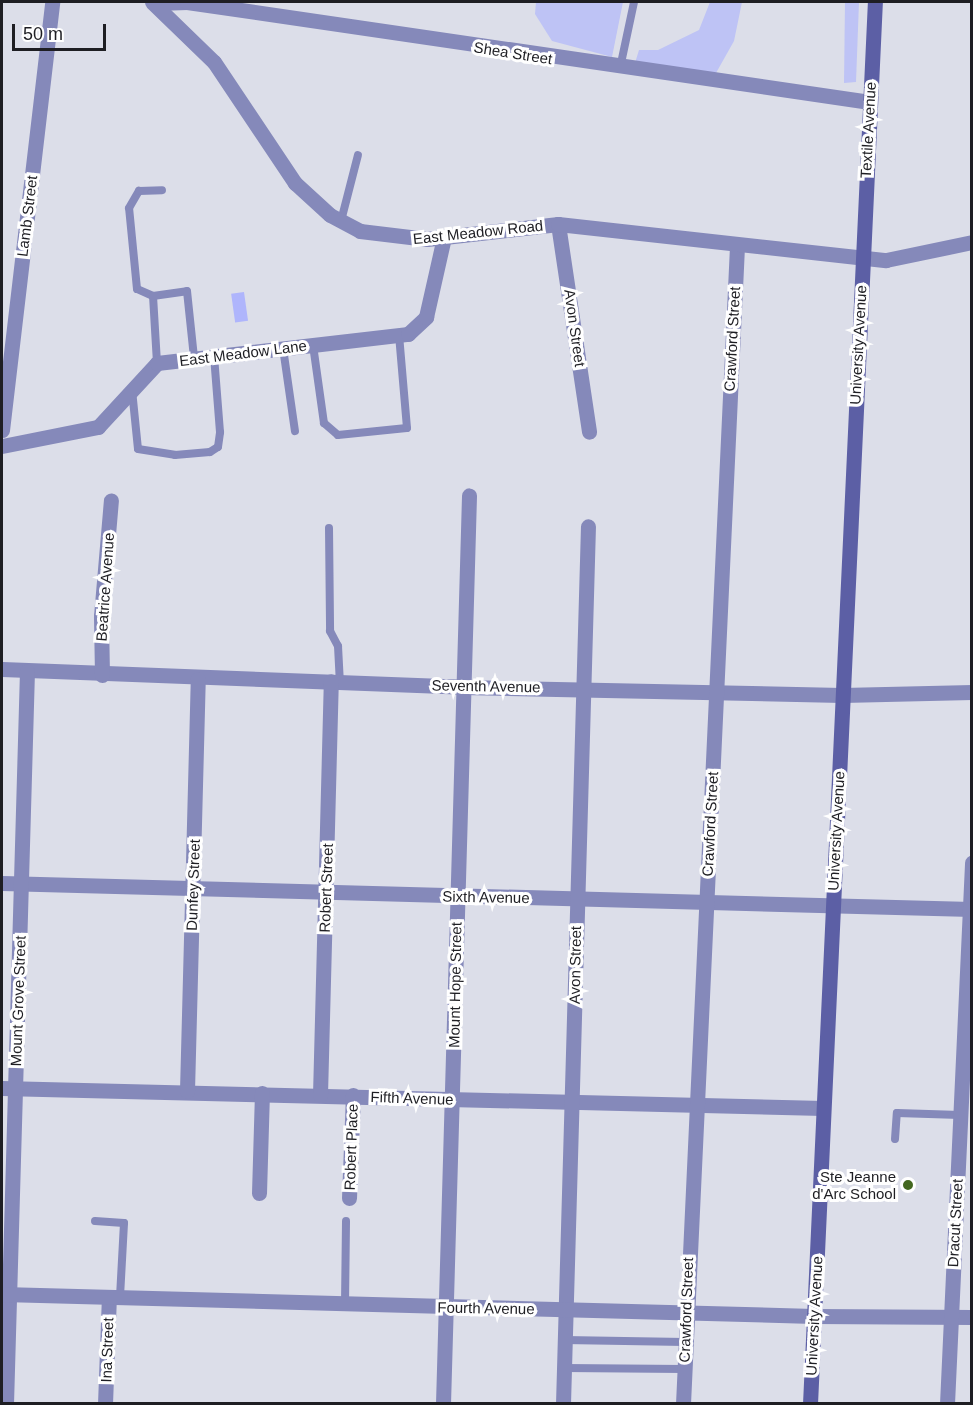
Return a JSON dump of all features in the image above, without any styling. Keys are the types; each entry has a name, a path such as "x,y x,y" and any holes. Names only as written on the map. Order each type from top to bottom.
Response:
{"main road":[{"name":"Textile Avenue","path":"862,258 875,2"},
{"name":"University Avenue","path":"810,1404 862,258"}],"street":[{"name":"Lamb Street","path":"2,430 52,2"},
{"name":"Shea Street","path":"155,2 187,2 620,69 870,102"},
{"name":"East Meadow Road","path":"155,2 214,62 295,183 341,222 385,237 444,237 558,224 862,258 907,258 972,242"},
{"name":"Avon Street","path":"558,224 589,432"},
{"name":"East Meadow Lane","path":"157,363 399,335 418,329 426,317 444,237"},
{"name":"Crawford Street","path":"683,1404 737,245"},
{"path":"2,446 92,430 157,363"},
{"name":"Mount Hope Street","path":"443,1404 469,495"},
{"name":"Beatrice Avenue","path":"102,675 100,616 111,500"},
{"name":"Avon Street","path":"563,1404 588,526"},
{"name":"Seventh Avenue","path":"2,669 198,679 336,681 462,687 716,690 842,695 972,692"},
{"name":"Mount Grove Street","path":"6,1404 8,1088 21,884 27,671"},
{"name":"Dunfey Street","path":"187,1091 198,679"},
{"name":"Robert Street","path":"320,1095 336,681"},
{"name":"Dracut Street","path":"947,1404 972,863"},
{"name":"Sixth Avenue","path":"2,883 326,894 971,909"},
{"name":"Fifth Avenue","path":"8,1088 823,1108"},
{"path":"259,1192 262,1093"},
{"name":"Robert Place","path":"349,1198 353,1095"},
{"name":"Fourth Avenue","path":"5,1294 814,1316 972,1317"},
{"name":"Ina Street","path":"105,1404 114,1297"}],"lane":[{"path":"620,69 634,2"},
{"path":"341,222 358,155"},
{"path":"162,190 139,191 129,208 136,289 153,296 187,291 194,358"},
{"path":"153,296 157,363"},
{"path":"313,345 324,423 338,435 407,428 399,335"},
{"path":"282,348 295,431"},
{"path":"132,387 138,449 175,455 210,452 218,447 220,432 214,356"},
{"path":"329,528 330,631 338,646 336,681"},
{"path":"895,1138 897,1113 960,1115"},
{"path":"94,1221 123,1223 114,1297"},
{"path":"345,1304 346,1221"},
{"path":"564,1340 685,1342"},
{"path":"564,1368 684,1369"}],"shaded area":[{"path":"536,2 623,2 612,57 552,41 535,14"},
{"path":"710,2 742,2 734,41 716,73 635,63 639,50 658,50 699,30"},
{"path":"845,2 859,2 856,82 844,83"},
{"path":"244,292 248,321 235,323 231,294"}],"place":[{"name":"Ste Jeanne d'Arc School","path":"908,1185"}]}
